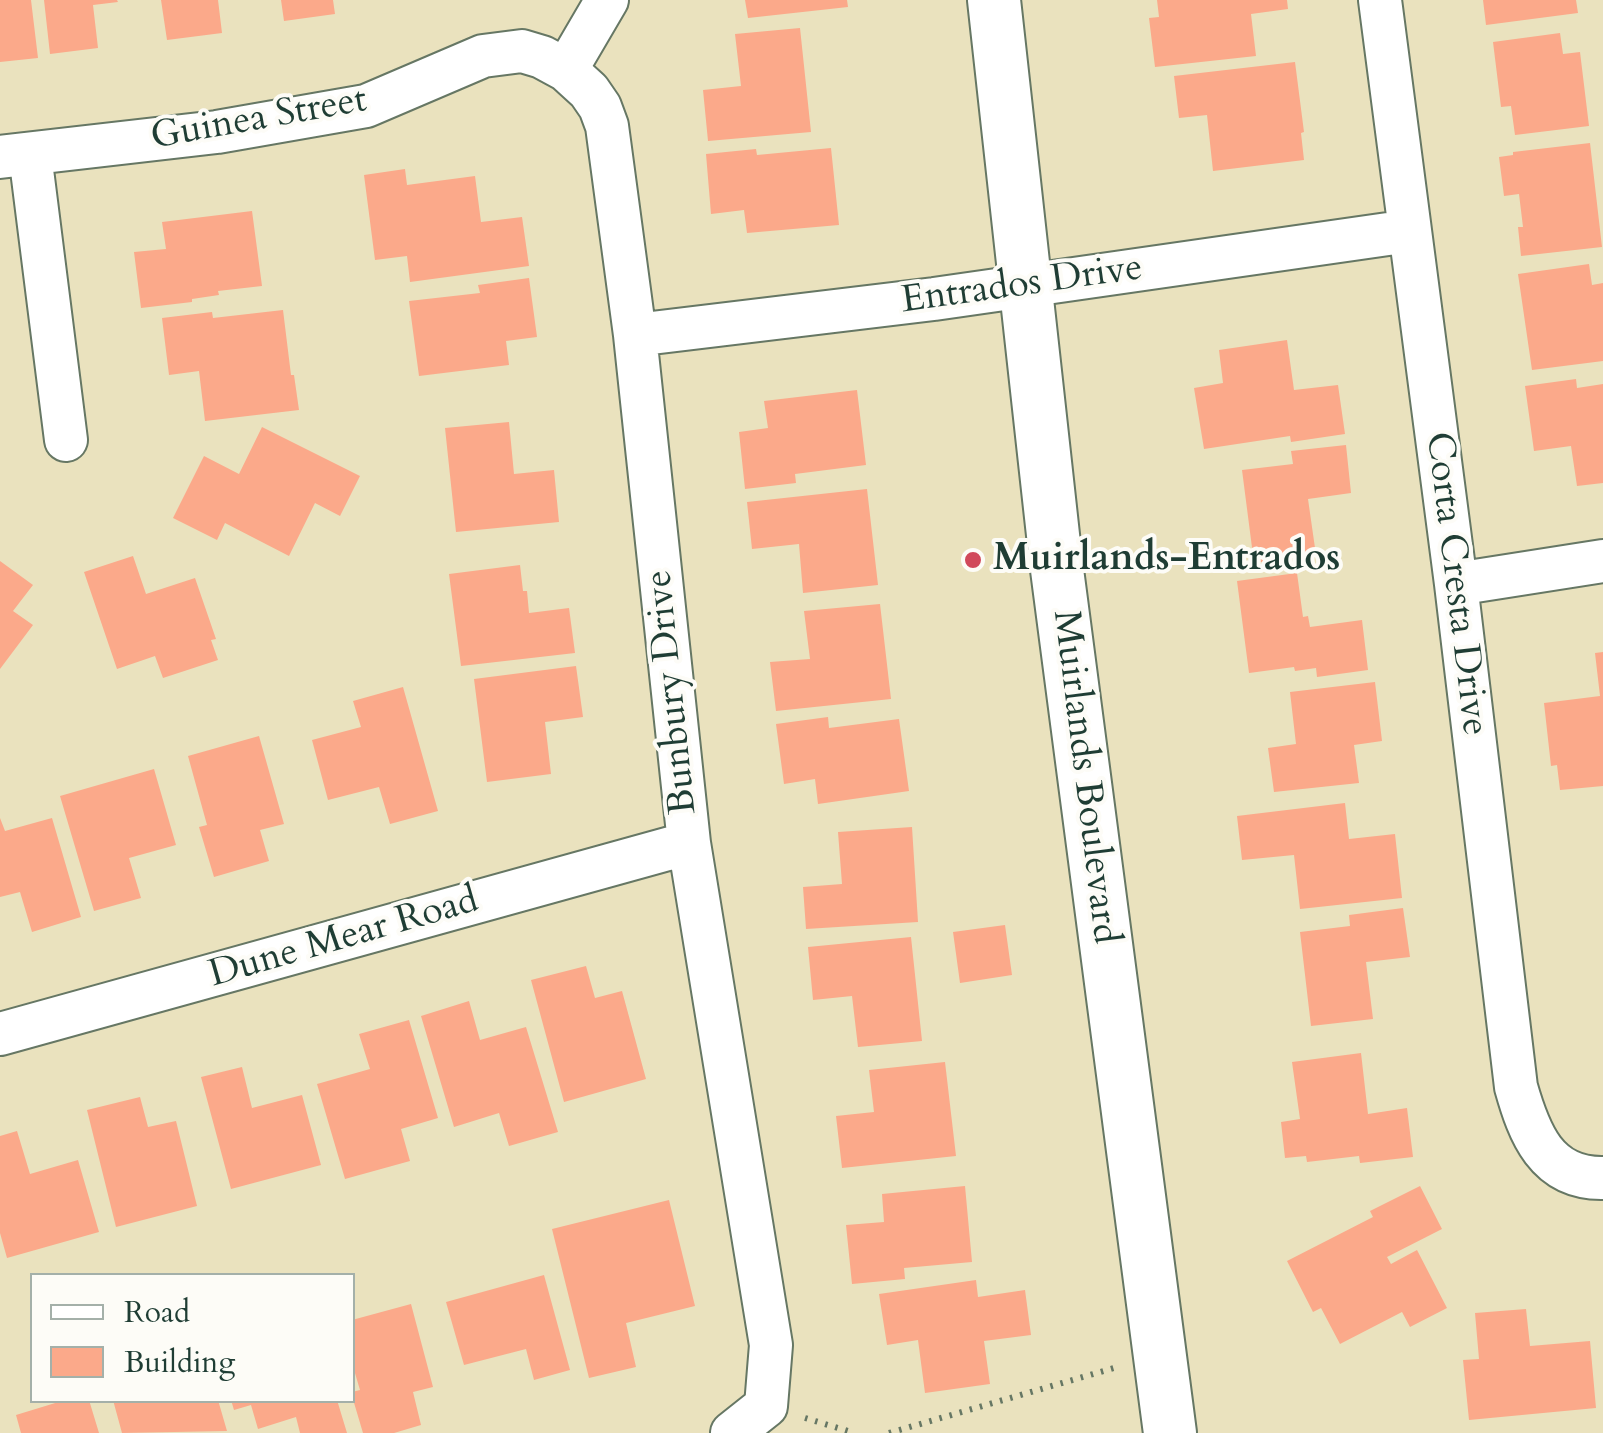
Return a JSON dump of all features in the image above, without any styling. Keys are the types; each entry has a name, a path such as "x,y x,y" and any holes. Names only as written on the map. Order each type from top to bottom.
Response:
{"main road":[{"name":"Muirlands Boulevard","path":"994,0 1056,562 1170,1433"}],"street":[{"path":"566,70 607,0"},
{"name":"Corta Cresta Drive","path":"1380,0 1516,1087 1536,1144 1550,1160 1570,1172 1603,1178"},
{"name":"Guinea Street","path":"15,155 217,132 366,106 483,56 522,51 566,70"},
{"name":"Bunbury Drive","path":"566,70 589,91 607,126 635,334 689,843 772,1345 766,1406"},
{"path":"15,155 66,440"},
{"name":"Entrados Drive","path":"635,334 934,299 1409,232"},
{"path":"1456,584 1603,560"},
{"name":"Dune Mear Road","path":"0,1034 689,843"},
{"path":"732,1433 766,1406"}],"path":[{"path":"890,1433 1160,1354"},
{"path":"766,1406 856,1433"}],"building":[{"path":"0,0 31,0 38,58 0,62"},
{"path":"44,0 118,2 93,5 98,48 50,54"},
{"path":"161,0 218,0 222,33 167,40"},
{"path":"281,0 333,0 335,14 284,21"},
{"path":"745,0 847,0 848,7 748,18"},
{"path":"1157,0 1287,0 1288,9 1251,14 1256,56 1155,67 1149,18 1159,17"},
{"path":"1483,0 1576,0 1578,13 1486,25"},
{"path":"800,28 811,132 708,141 703,90 741,86 735,34"},
{"path":"1560,33 1563,54 1580,52 1589,126 1515,135 1511,106 1501,107 1493,42"},
{"path":"1295,62 1304,160 1213,171 1207,115 1179,118 1174,76"},
{"path":"1590,143 1602,247 1521,256 1519,194 1504,196 1499,157"},
{"path":"831,148 839,225 747,233 744,210 711,214 706,154 756,149 757,155"},
{"path":"405,169 407,185 475,176 481,222 522,217 529,266 410,282 407,256 375,260 364,175"},
{"path":"252,211 262,286 218,291 219,295 192,302 141,308 134,252 166,249 162,222"},
{"path":"1589,264 1592,285 1603,283 1603,361 1532,370 1518,274"},
{"path":"529,278 537,337 506,341 509,365 419,376 409,301 480,293 478,285"},
{"path":"283,310 299,410 205,421 199,371 169,375 162,318 212,312 213,318"},
{"path":"1287,340 1294,390 1338,385 1345,434 1291,442 1290,436 1204,449 1194,388 1223,383 1219,350"},
{"path":"1576,379 1577,388 1603,384 1603,483 1577,486 1571,446 1534,451 1525,386"},
{"path":"857,390 866,465 795,474 796,483 745,489 739,432 768,428 764,401"},
{"path":"509,422 514,474 554,470 559,522 456,532 445,428"},
{"path":"262,427 360,476 340,516 315,503 289,556 225,523 217,540 173,518 204,456 239,474"},
{"path":"1346,445 1351,493 1308,499 1316,555 1254,563 1242,470 1293,464 1291,451"},
{"path":"867,489 878,585 803,593 799,544 752,549 747,502"},
{"path":"133,556 146,594 195,578 216,639 211,640 218,660 163,678 155,656 117,669 84,572"},
{"path":"0,561 33,585 13,611 33,625 0,669"},
{"path":"520,565 529,613 569,608 575,653 461,666 449,574"},
{"path":"1297,573 1303,617 1308,616 1310,627 1362,620 1368,670 1317,677 1316,668 1249,673 1237,581"},
{"path":"880,604 891,699 776,711 770,662 810,659 804,611"},
{"path":"1603,652 1603,786 1560,790 1557,765 1551,766 1544,703 1600,696 1595,653"},
{"path":"576,666 583,717 545,722 551,774 487,782 474,679"},
{"path":"1375,682 1382,741 1354,745 1359,783 1274,792 1268,748 1296,744 1290,692"},
{"path":"403,687 438,811 390,824 379,787 328,800 312,740 361,727 353,701"},
{"path":"828,717 829,728 899,719 909,791 818,804 815,779 784,784 776,724"},
{"path":"259,736 284,824 260,830 269,861 214,877 199,827 207,825 188,756"},
{"path":"154,769 176,845 129,858 141,898 94,911 60,796"},
{"path":"1345,803 1349,839 1395,834 1402,898 1300,909 1294,855 1242,860 1237,816"},
{"path":"0,818 5,831 52,818 81,917 32,932 20,892 0,897"},
{"path":"912,827 918,922 806,929 803,887 842,884 838,832"},
{"path":"1403,908 1410,957 1366,962 1373,1019 1311,1026 1300,932 1350,926 1349,915"},
{"path":"1005,925 1012,975 960,983 953,932"},
{"path":"911,937 922,1041 858,1047 852,996 813,1000 808,947"},
{"path":"586,966 595,998 622,991 646,1079 564,1102 531,980"},
{"path":"469,1001 480,1040 526,1027 558,1132 509,1146 499,1113 454,1127 421,1016"},
{"path":"409,1020 438,1118 401,1129 410,1161 345,1179 317,1084 370,1069 359,1034"},
{"path":"1361,1053 1368,1114 1407,1108 1413,1157 1360,1163 1359,1156 1307,1162 1306,1156 1285,1158 1281,1122 1300,1119 1292,1062"},
{"path":"945,1062 956,1156 842,1168 836,1116 874,1112 869,1070"},
{"path":"242,1067 252,1108 302,1095 321,1165 231,1189 201,1077"},
{"path":"140,1097 148,1127 176,1121 197,1206 116,1227 87,1110"},
{"path":"17,1131 30,1174 78,1160 99,1232 7,1258 0,1233 0,1136"},
{"path":"965,1186 972,1262 904,1268 905,1279 852,1284 846,1225 884,1222 882,1194"},
{"path":"1420,1186 1442,1229 1387,1257 1391,1264 1417,1250 1447,1308 1410,1327 1402,1312 1340,1344 1321,1308 1313,1312 1287,1261 1373,1217 1370,1211"},
{"path":"669,1200 695,1306 626,1323 636,1367 589,1378 552,1229"},
{"path":"544,1275 570,1370 534,1380 526,1349 464,1365 446,1302"},
{"path":"976,1280 978,1297 1025,1290 1031,1335 984,1341 990,1384 925,1393 918,1340 887,1345 879,1294"},
{"path":"411,1304 433,1387 413,1392 421,1425 394,1433 363,1433 354,1403 355,1391 360,1390 355,1373 355,1319"},
{"path":"1526,1309 1530,1346 1590,1341 1596,1408 1469,1420 1463,1360 1479,1359 1475,1313"},
{"path":"55,1403 90,1403 99,1433 21,1433 16,1415"},
{"path":"114,1403 219,1403 227,1431 122,1433"},
{"path":"232,1403 338,1403 347,1433 300,1433 296,1417 258,1429 251,1405 234,1410"}],"place":[{"name":"Muirlands-Entrados","path":"973,560"}]}
